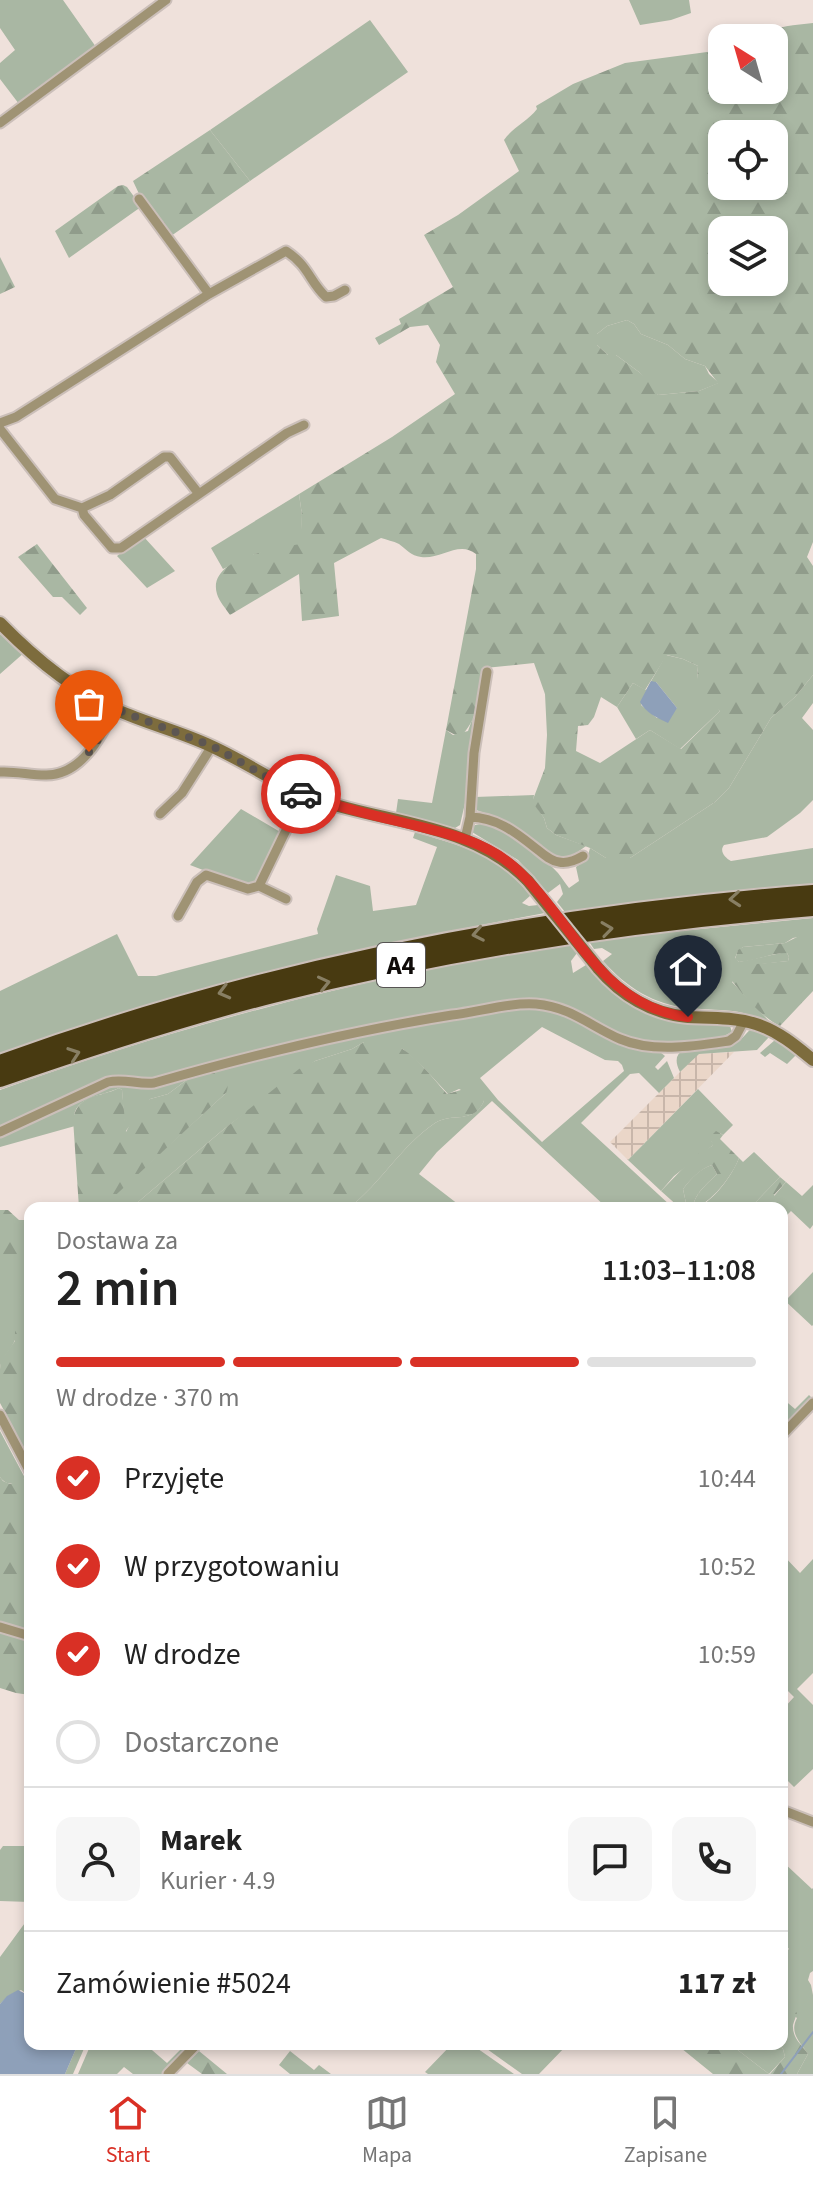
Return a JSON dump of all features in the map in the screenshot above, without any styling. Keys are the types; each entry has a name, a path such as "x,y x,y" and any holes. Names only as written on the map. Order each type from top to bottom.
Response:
{"highway":[{"name":"A4","path":"0,1063 182,1004 267,980 385,953 599,915 711,901 813,893"},
{"name":"A4","path":"0,1079 183,1020 271,995 397,966 604,930 813,908"}],"street":[{"path":"0,123 164,0"},
{"path":"139,199 209,294"},
{"path":"199,494 170,457 164,457 110,495 82,508 55,499 0,426 209,294 286,251 302,263 326,297 345,290"},
{"path":"82,508 84,515 112,548 121,548 287,433 304,425"},
{"path":"0,623 70,682 115,709 212,746 303,795 465,839 502,857 528,881 598,968 620,990 638,1002 679,1016 744,1021 761,1026 779,1034 813,1060"},
{"path":"465,839 487,672"},
{"path":"0,772 48,775 70,769 93,747 115,709"},
{"path":"160,814 182,793 212,746"},
{"path":"259,886 303,795"},
{"path":"470,817 502,824 557,862 573,861 583,856"},
{"path":"178,916 197,882 206,875 248,889 259,886 286,899"},
{"path":"0,1132 108,1082 124,1079 154,1083 323,1039 525,1004 559,1008 582,1017 618,1038 662,1047 729,1041 736,1036 744,1021"},
{"path":"788,1429 813,1403"},
{"path":"0,1415 24,1461"},
{"path":"0,1627 24,1634"},
{"path":"788,1812 813,1822"},
{"path":"168,2074 191,2050"}],"shaded area":[{"path":"734,1052 628,1160 610,1142 698,1054"}],"green space":[{"path":"0,0 63,0 96,47 19,104 0,79 0,63 15,50 0,28"},
{"path":"629,0 689,0 691,13 640,25"},
{"path":"370,20 408,72 250,181 210,130"},
{"path":"813,23 813,542 807,557 813,566 813,675 795,697 771,718 729,788 715,802 622,862 556,835 547,828 532,802 545,768 547,735 545,694 534,663 485,668 470,724 459,737 446,730 476,569 476,554 463,549 421,557 381,538 334,563 339,616 302,621 299,574 230,615 218,597 217,582 222,572 246,557 300,544 302,515 299,494 455,394 436,362 440,345 428,325 410,327 379,345 375,338 401,324 399,319 453,287 424,235 458,215 519,171 504,140 537,109 536,106 573,84 625,63 708,52 708,104 788,104 788,26","holes":["627,320 641,334 668,345 685,359 705,366 718,383 699,391 658,395 639,372 616,355 608,355 597,345 597,334 607,326","667,655 698,666 693,685 720,711 681,749 650,730 600,763 576,751 578,726 588,725 601,697 617,707 633,683 645,690"]},
{"path":"210,130 250,181 171,236 140,196 133,181"},
{"path":"123,185 143,209 138,209 69,258 55,231"},
{"path":"0,257 15,287 0,294"},
{"path":"627,320 641,334 668,345 685,359 705,366 719,383 699,391 658,395 639,372 616,355 608,355 597,345 597,334 607,326"},
{"path":"299,494 301,545 255,554 223,569 211,548"},
{"path":"143,536 175,571 147,588 117,556"},
{"path":"37,544 87,608 80,615 62,597 53,597 18,557"},
{"path":"3,633 25,652 0,674 0,635"},
{"path":"666,655 683,659 698,666 697,679 720,711 680,749 650,730 636,739 617,707 633,683 646,690","holes":["656,682 677,708 657,718 641,705"]},
{"path":"813,675 813,703 802,718 813,730 813,800 767,837 724,845 722,850 731,861 813,848 813,884 565,912 557,902 563,894 560,884 548,893 518,860 472,832 473,826 483,824 507,831 541,857 569,888 579,881 576,867 587,859 590,848 606,858 630,858 715,802 729,788 771,718 795,697"},
{"path":"473,717 460,825 455,828 396,813 398,799 432,803 446,730 453,735 468,731"},
{"path":"534,795 533,802 547,828 556,835 586,846 568,859 561,860 518,828 476,810 475,797"},
{"path":"241,809 282,833 259,881 247,887 190,865"},
{"path":"415,832 465,848 492,861 531,895 522,903 538,905 545,913 407,940 270,972 134,1009 0,1054 0,991 117,934 138,976 156,976 318,934 317,929 336,875 370,886 373,911 416,905 437,847 413,838"},
{"path":"813,918 813,934 785,943 743,947 735,958 739,962 787,953 788,961 754,965 732,982 769,1021 739,1012 695,1009 652,999 621,979 603,961 612,954 602,948 594,949 588,940"},
{"path":"803,934 813,934 813,991 780,1026 751,1003 727,970 737,966 788,961 787,953 739,962 735,959 738,950 743,947 785,943"},
{"path":"570,944 577,953 571,961 573,973 586,965 618,997 634,1008 666,1019 730,1026 732,1032 718,1039 640,1043 536,1002 234,1056 156,1080 123,1077 0,1130 0,1090 106,1054 323,993 450,964"},
{"path":"535,1007 553,1010 660,1052 665,1056 655,1067 658,1070 667,1061 674,1078 659,1093 639,1073 630,1074 581,1123 667,1202 601,1202 492,1101 437,1152 419,1174 455,1202 355,1202 423,1132 442,1120 474,1113 484,1101 459,1089 448,1094 403,1049 364,1042 315,1061 224,1129 138,1202 107,1202 226,1093 215,1070 319,1043","holes":["542,1027 605,1060 618,1061 624,1071 542,1142 480,1078"]},
{"path":"751,1029 769,1037 757,1050 699,1054 680,1072 677,1061 684,1050 733,1044"},
{"path":"381,1038 391,1042 409,1054 447,1094 471,1087 481,1092 484,1101 475,1113 442,1120 423,1132 355,1202 138,1202 299,1069"},
{"path":"775,1040 796,1055 787,1064 770,1053 765,1057 760,1053"},
{"path":"215,1070 227,1083 226,1093 108,1202 79,1202 73,1119 80,1105 85,1100 119,1088 122,1090 126,1132 139,1106 168,1094 192,1076"},
{"path":"192,1076 168,1094 150,1099 125,1132 122,1090 119,1088 81,1104 74,1116 75,1126 0,1147 0,1136 110,1085"},
{"path":"698,1089 733,1125 711,1141 714,1143 712,1146 674,1176 661,1191 628,1160"},
{"path":"716,1131 723,1135 720,1139 739,1158 736,1165 706,1202 694,1202 705,1185 717,1174 712,1165 683,1189 686,1202 673,1202 661,1191 695,1156 712,1146 708,1139"},
{"path":"754,1152 780,1177 756,1202 706,1202 722,1187 739,1158 743,1162"},
{"path":"712,1165 717,1174 705,1185 694,1202 686,1202 683,1189 699,1172"},
{"path":"780,1177 786,1182 771,1202 756,1202"},
{"path":"786,1182 802,1196 813,1185 813,1225 810,1229 791,1211 788,1214 788,1202 769,1202"},
{"path":"0,1210 8,1210 19,1220 24,1220 24,1258 0,1263"},
{"path":"24,1257 24,1291 17,1305 15,1340 0,1369 0,1263"},
{"path":"813,1272 812,1326 788,1304 788,1298"},
{"path":"23,1291 24,1448 0,1403 1,1360 15,1341 15,1304"},
{"path":"809,1395 812,1398 788,1423 788,1403 795,1409"},
{"path":"0,1431 24,1478 9,1483 0,1477"},
{"path":"0,1477 10,1484 24,1478 24,1632 0,1626"},
{"path":"813,1559 813,1673 797,1689 813,1705 813,1769 794,1787 788,1781 788,1704 794,1697 788,1691 788,1560 800,1573"},
{"path":"0,1629 24,1635 24,1694 0,1688"},
{"path":"3,1846 24,1846 24,1902 0,1901 0,1850"},
{"path":"788,1867 813,1888 813,1971 808,1980 813,1995 813,2074 797,2074 808,2054 795,2033 797,2018 788,2011"},
{"path":"24,1924 24,1992 21,1990 8,1996 0,2004 0,1957"},
{"path":"788,2009 793,2009 797,2013 794,2034 808,2054 797,2074 770,2074 785,2057 783,2050 788,2050"},
{"path":"75,2050 83,2050 73,2074 65,2074"},
{"path":"88,2050 152,2050 167,2063 180,2050 184,2052 164,2074 133,2074 124,2067 117,2074 78,2074"},
{"path":"446,2050 480,2050 514,2074 428,2074 425,2072"},
{"path":"488,2050 562,2050 539,2074 522,2074"},
{"path":"683,2050 738,2050 769,2074 713,2074"},
{"path":"738,2050 783,2050 785,2057 769,2074"},
{"path":"199,2051 227,2074 202,2074 187,2063"},
{"path":"290,2051 314,2070 319,2065 331,2074 290,2074 279,2065"}],"water":[{"path":"651,681 656,682 677,708 668,723 648,712 640,702"},
{"path":"18,1990 24,1993 24,2050 75,2050 65,2074 0,2074 0,2004"}],"waterway":[{"path":"781,2074 813,2032"}],"way so far":[{"path":"89,752 115,709 212,746 301,794"}],"route":[{"path":"301,794 454,835 492,851 528,881 605,976 620,990 654,1009 688,1017"}]}
